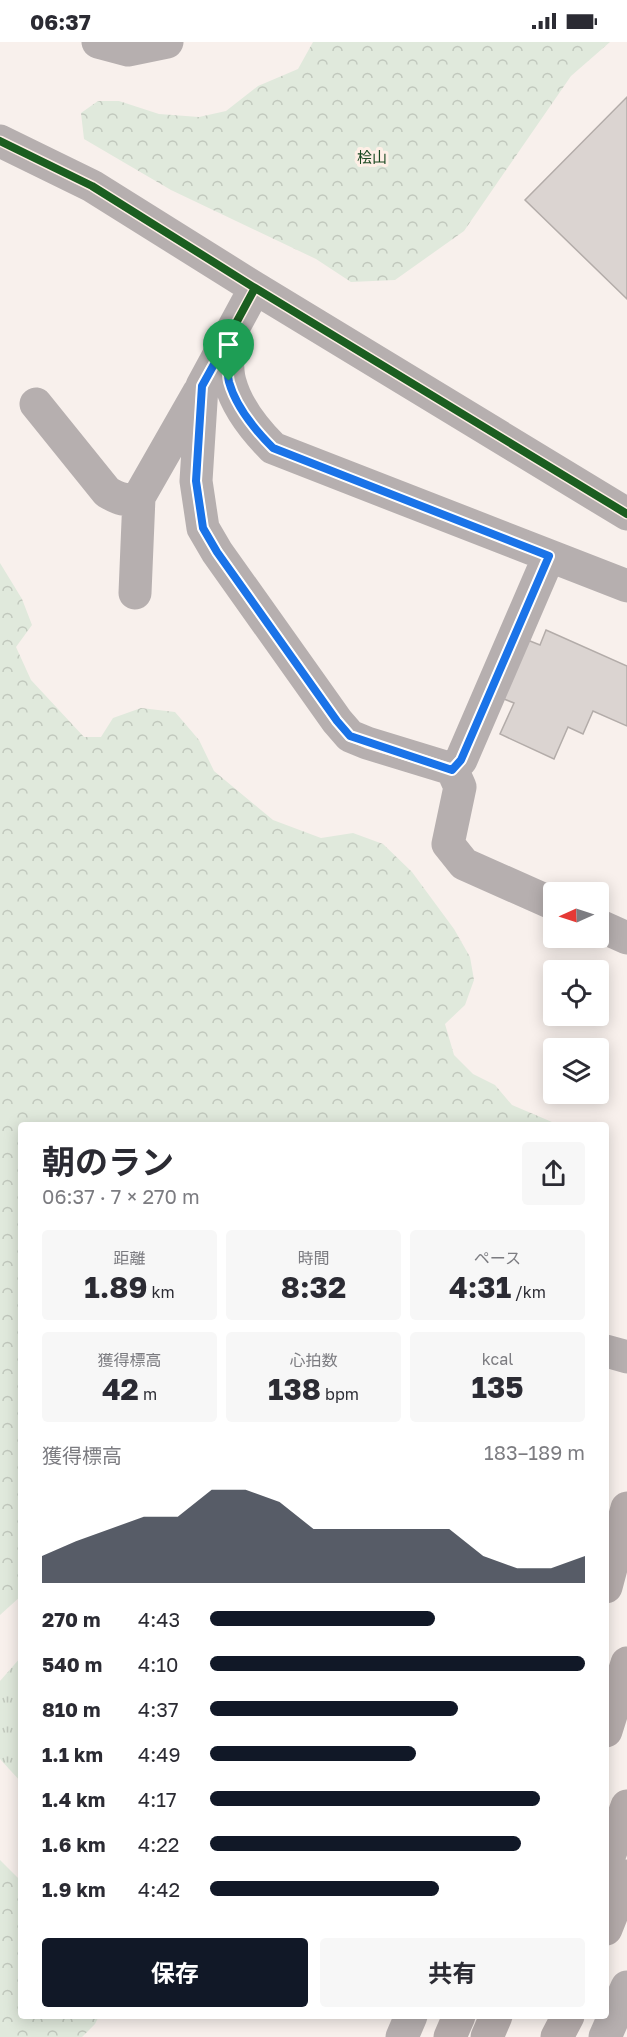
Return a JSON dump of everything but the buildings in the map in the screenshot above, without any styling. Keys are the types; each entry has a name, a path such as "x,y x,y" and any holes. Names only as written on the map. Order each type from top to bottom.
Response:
{"highway":[{"path":"609,1576 627,1508"},
{"path":"609,1721 627,1662"},
{"path":"609,1857 627,1806"},
{"path":"609,1921 627,1876"},
{"path":"450,2037 458,2019"},
{"path":"487,2037 495,2019"},
{"path":"535,2037 543,2019"},
{"path":"557,2037 566,2019"}],"street":[{"path":"98,42 128,50 167,42"},
{"path":"0,141 92,186 627,514"},
{"path":"135,593 139,497 255,288"},
{"path":"228,339 229,381 236,399 258,433 273,448 627,586"},
{"path":"202,386 196,481 203,528 217,552 350,736 452,770 460,787 448,844 464,864 543,899"},
{"path":"36,404 107,492 129,501 139,497"},
{"path":"452,770 461,760 549,556"},
{"path":"609,930 627,938"},
{"path":"609,1352 627,1357"},
{"path":"605,2037 627,1987"},
{"path":"402,2037 410,2019"}],"green space":[{"name":"桧山","path":"313,42 610,42 571,76 464,231 395,280 351,282 316,259 171,190 84,139 81,113 98,101 119,101 159,114 199,117 226,111 258,86 298,69"},
{"path":"0,563 22,599 32,625 16,647 31,680 84,737 101,737 113,718 141,708 175,712 199,740 214,771 273,820 321,838 353,833 383,844 412,872 454,929 470,957 474,980 465,1005 445,1024 454,1055 473,1074 495,1085 512,1105 552,1122 18,1122 18,1599 0,1615"},
{"path":"18,1660 18,1779 0,1759 0,1681"},
{"path":"0,1860 18,1878 18,2019 98,2019 82,2037 0,2037"}],"cycle path":[{"path":"0,141 92,186 627,514"},
{"path":"255,288 202,386 196,481 203,528 217,552 350,736 452,769 461,760 549,556"}],"route":[{"path":"228,339 229,381 246,416 273,448 549,556 461,760 452,770 350,736 217,552 203,528 196,481 202,386 228,339"}]}
